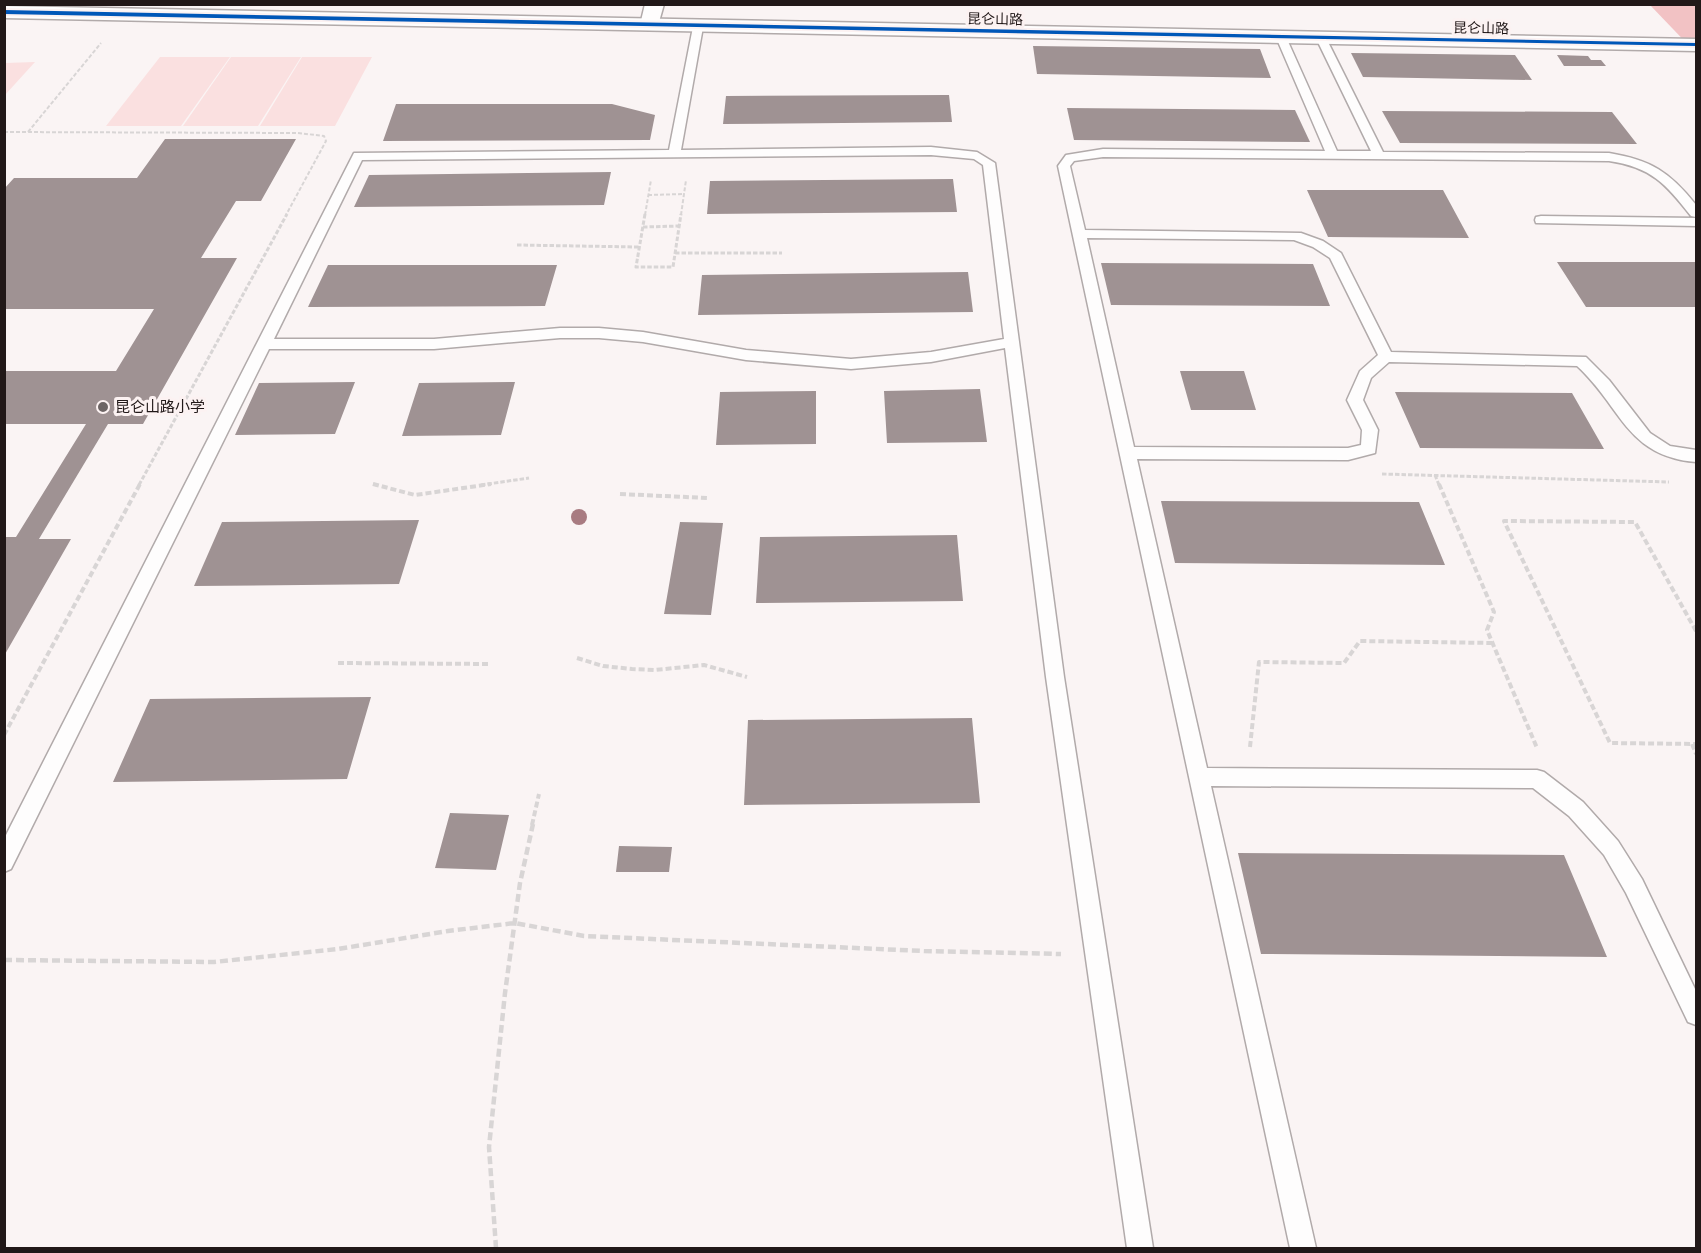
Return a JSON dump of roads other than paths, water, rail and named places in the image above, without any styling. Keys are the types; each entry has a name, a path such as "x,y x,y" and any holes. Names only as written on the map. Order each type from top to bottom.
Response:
{"street":[{"path":"650,25 655,4"},
{"name":"昆仑山路","path":"4,12 1696,45"}],"lane":[{"path":"682,153 698,27"},
{"path":"1281,38 1333,156"},
{"path":"1321,38 1379,156"},
{"path":"4,862 358,156 931,151 977,156 989,163 1055,677 1140,1248"},
{"path":"1303,1248 1064,166 1070,158 1103,153 1609,157 1632,159 1651,167 1670,181 1696,213"},
{"path":"1541,220 1696,222"},
{"path":"1079,234 1296,236 1318,244 1336,256 1386,357"},
{"path":"264,344 434,344 560,333 599,333 643,337 746,355 851,364 931,357 1012,342"},
{"path":"1128,453 1348,454 1369,449 1370,430 1354,400 1368,369 1386,357 1581,361 1604,384 1636,431 1655,446 1682,456 1696,456"},
{"path":"1199,777 1536,779 1576,810 1611,848 1634,886 1696,1014"}],"place":[{"name":"昆仑山路小学","path":"103,407"}]}
